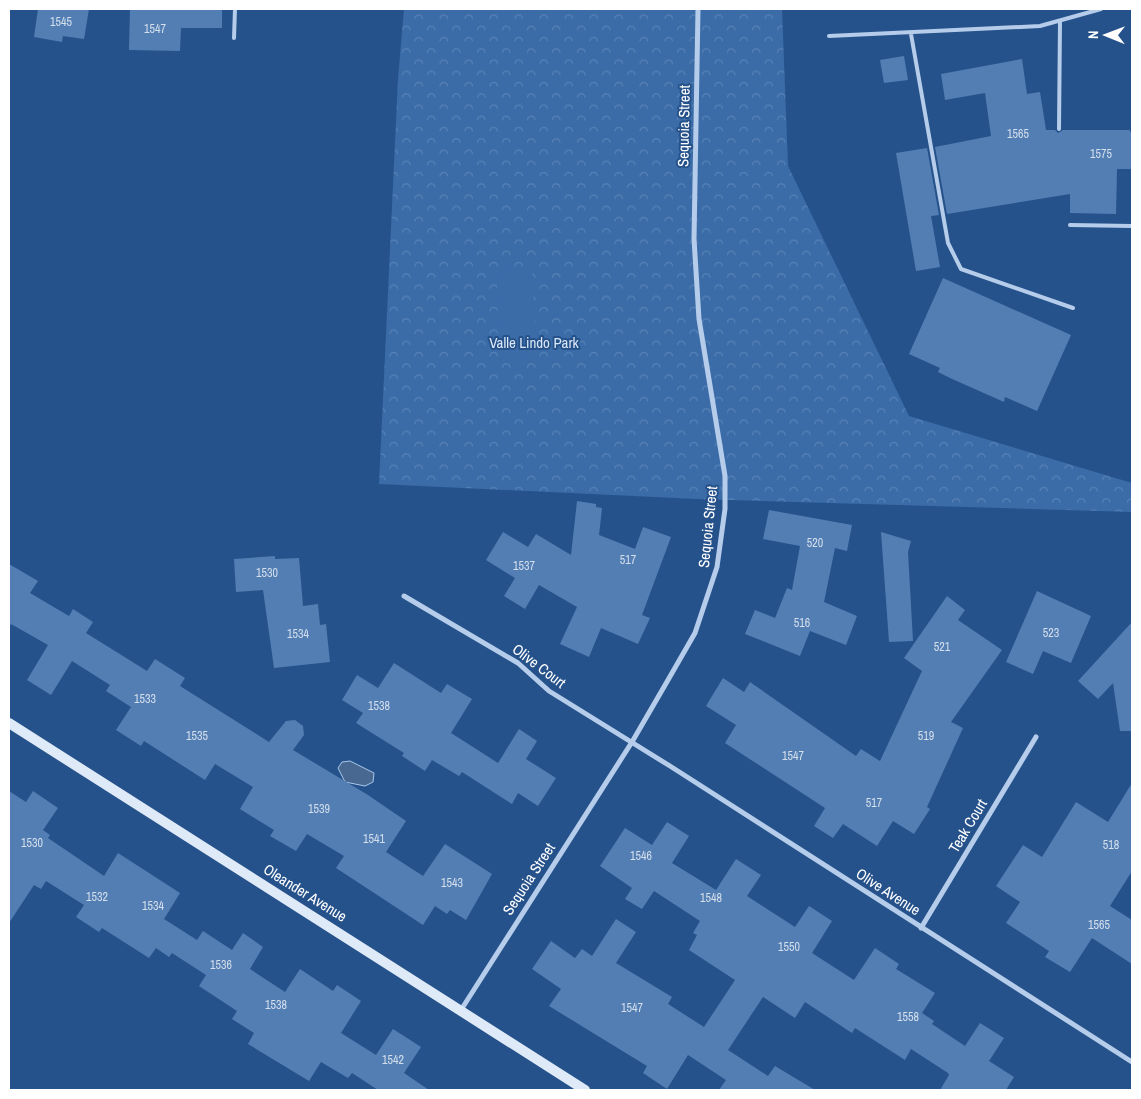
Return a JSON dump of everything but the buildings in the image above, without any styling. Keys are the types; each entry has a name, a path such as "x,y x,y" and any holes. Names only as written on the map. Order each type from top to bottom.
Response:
{"street":[{"name":"Sequoia Street","path":"461,1010 632,742 695,633 718,567 725,509 725,476 699,319 694,239 698,9"},
{"name":"Olive Court","path":"404,596 518,663 548,691 632,742"},
{"name":"Oleander Avenue","path":"9,722 585,1090"},
{"name":"Teak Court","path":"920,928 1036,737"},
{"name":"Olive Avenue","path":"632,742 1132,1062"}],"lane":[{"path":"234,38 235,9"},
{"path":"829,36 911,34 1040,26 1101,9"},
{"path":"1059,129 1060,21"},
{"path":"911,34 948,243 961,268 1073,308"},
{"path":"1070,225 1132,226"}],"green space":[{"name":"Valle Lindo Park","path":"404,9 782,9 788,166 909,416 1132,483 1132,512 697,499 379,484 398,79"},
{"name":"Valle Lindo Park","path":"497,271 532,272 537,359 498,360"}],"shaded area":[{"path":"350,761 374,773 373,782 365,786 345,782 338,768 342,762"}]}
